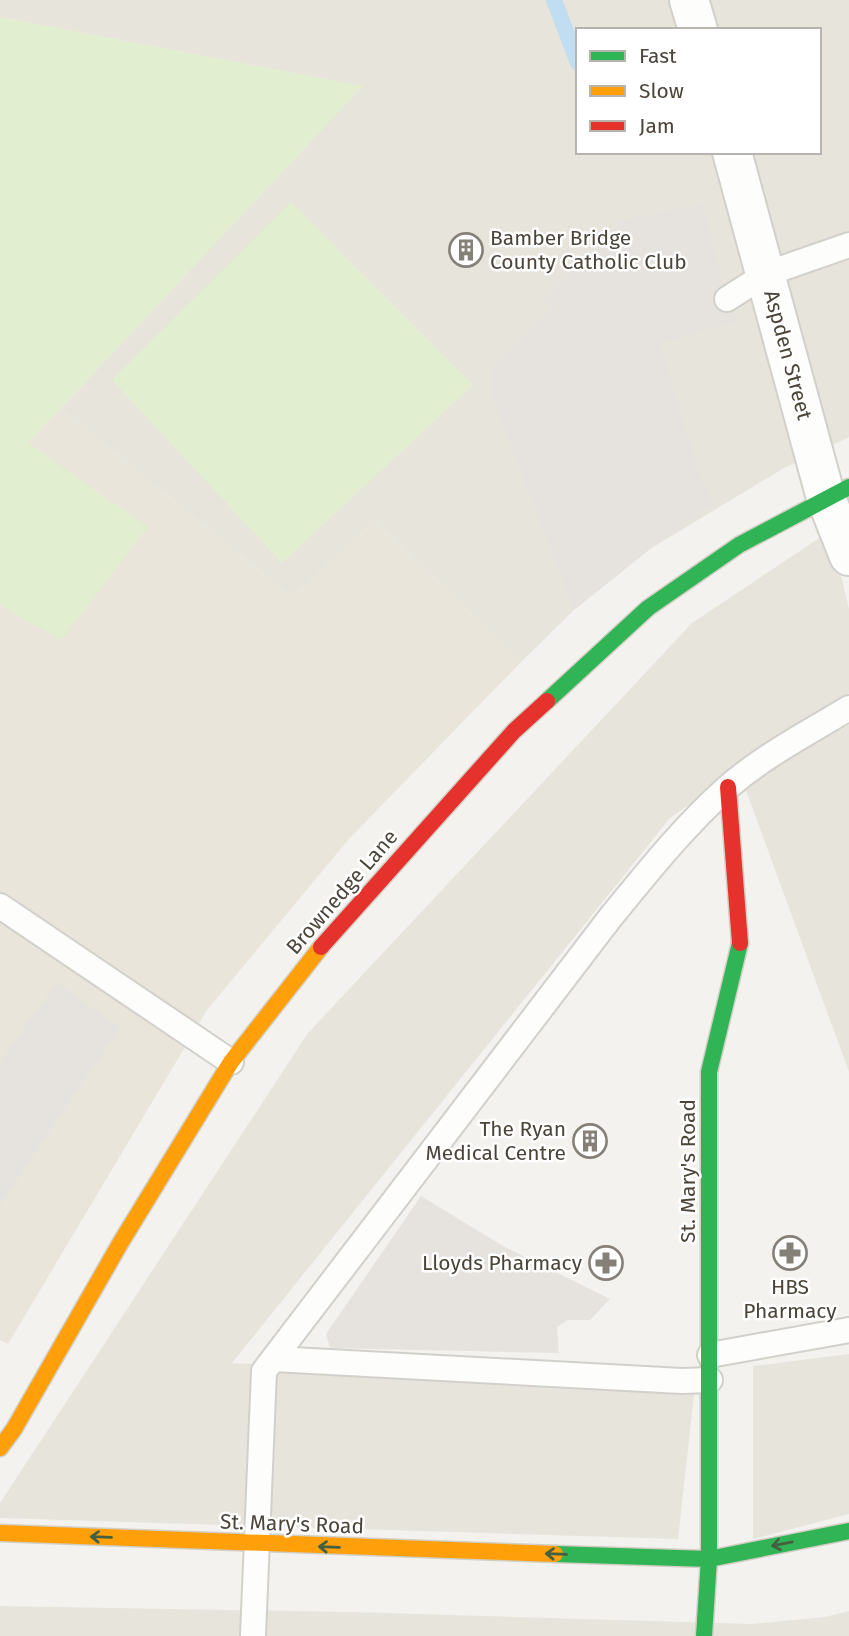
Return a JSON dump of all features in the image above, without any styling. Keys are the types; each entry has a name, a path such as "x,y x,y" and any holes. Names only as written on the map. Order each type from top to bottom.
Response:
{"street":[{"path":"689,0 697,28"},
{"name":"Aspden Street","path":"733,154 766,274 838,493 849,555"},
{"name":"Brownedge Lane","path":"0,1448 14,1429 121,1242 231,1062 299,972 374,885 514,731 648,608 739,545 838,493"},
{"name":"St. Mary's Road","path":"709,1559 709,1072 741,941 728,787"},
{"name":"St. Mary's Road","path":"0,1533 709,1559 849,1531"},
{"path":"704,1636 709,1559"}],"lane":[{"path":"727,299 766,274 849,245"},
{"path":"253,1636 264,1371 610,918 669,847 728,787 775,752 849,708"},
{"path":"0,906 231,1062"},
{"path":"710,1355 849,1330"},
{"path":"274,1359 682,1381 710,1380"}],"shaded area":[{"path":"0,0 849,0 849,437 784,468 650,549 574,610 521,662 375,521 292,597 61,409 362,86 0,17"},
{"path":"0,17 363,86 61,409 292,597 375,521 521,662 348,840 207,1010 8,1344 0,1340"},
{"path":"703,204 727,299 737,321 660,343 699,473 715,503 650,549 574,610 493,399 494,365 552,308 543,299 621,221"},
{"path":"830,531 849,609 849,693 670,818 232,1363 695,1386 678,1539 0,1518 0,1503 308,1033 692,623"},
{"path":"849,725 849,1072 743,782"},
{"path":"57,983 120,1027 0,1205 0,1062"},
{"path":"421,1196 503,1246 610,1299 590,1320 568,1320 557,1327 559,1353 330,1348 326,1334"},
{"path":"849,1354 849,1514 753,1539 753,1366"},
{"path":"0,1606 350,1612 750,1624 825,1617 849,1611 849,1636 0,1636"}],"green space":[{"path":"0,17 363,86 28,443 148,527 62,639 0,605"},
{"path":"291,202 473,385 282,563 112,380"}],"waterway":[{"path":"554,0 576,58"}],"traffic: fast":[{"path":"547,701 648,608 739,545 849,487"},
{"path":"704,1636 709,1559 709,1072 740,943"},
{"path":"555,1554 709,1559 849,1531"}],"traffic: slow":[{"path":"0,1448 14,1429 121,1242 231,1062 321,947"},
{"path":"0,1533 555,1554"}],"traffic: jam":[{"path":"321,947 514,731 547,701"},
{"path":"728,787 740,943"}],"place":[{"name":"Bamber Bridge County Catholic Club","path":"466,250"},
{"name":"The Ryan Medical Centre","path":"590,1141"},
{"name":"HBS Pharmacy","path":"790,1253"},
{"name":"Lloyds Pharmacy","path":"606,1263"}]}
